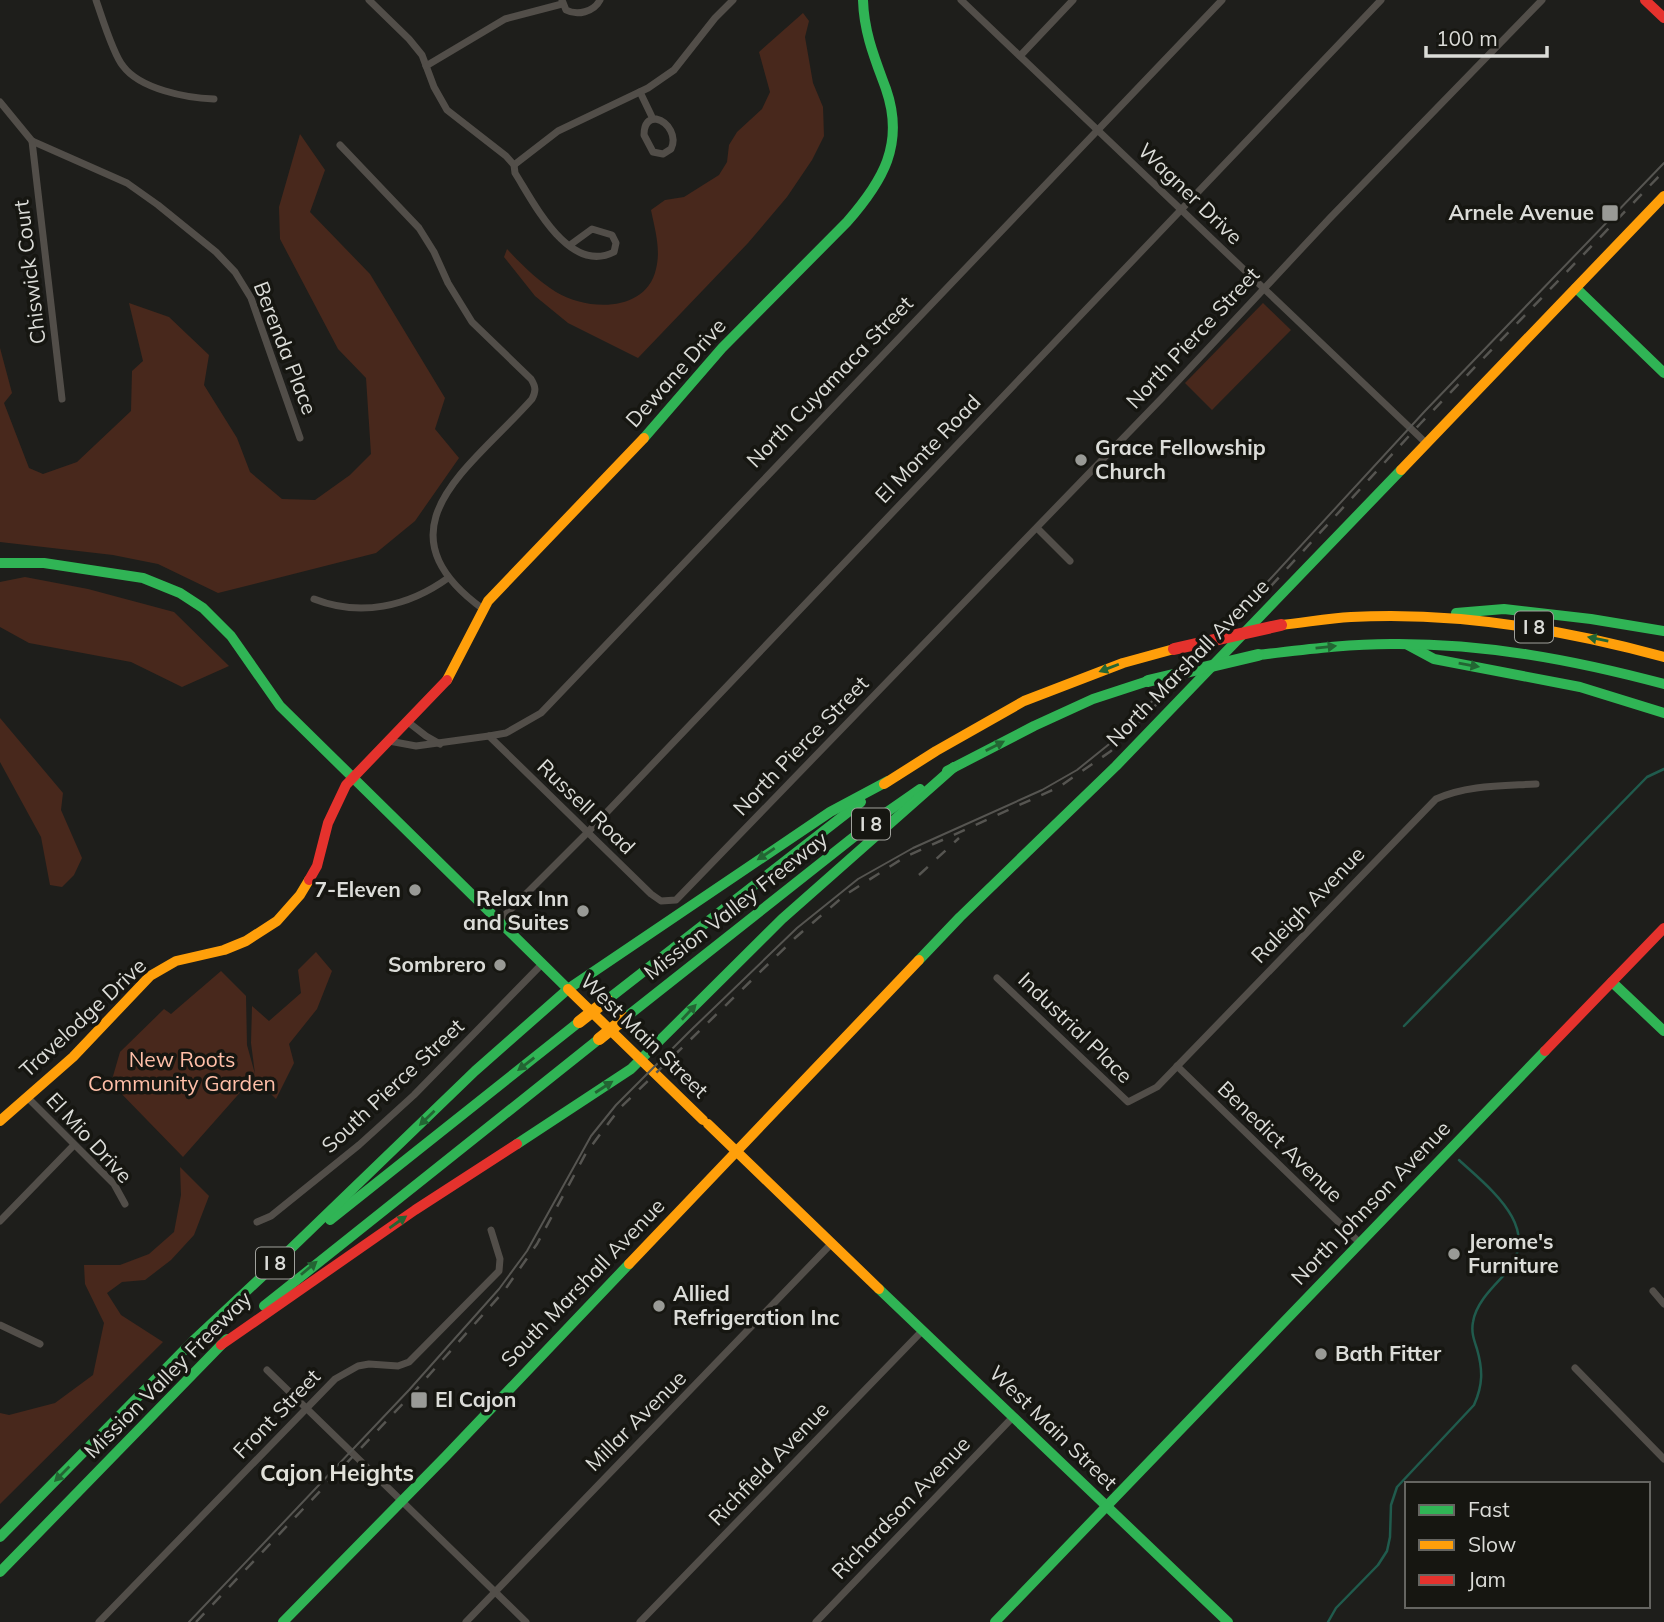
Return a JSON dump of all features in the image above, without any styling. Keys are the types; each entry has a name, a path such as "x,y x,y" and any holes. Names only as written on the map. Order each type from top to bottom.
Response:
{"main road":[{"name":"Dewane Drive","path":"389,741 446,682 458,664 483,610 498,590 645,438 722,348 792,280 864,203 886,166 893,142 894,123 889,94 866,38 863,0"},
{"path":"1645,0 1664,18"},
{"name":"North Marshall Avenue","path":"736,1152 960,916 1116,766 1664,196"},
{"path":"1576,288 1664,373"},
{"name":"West Main Street","path":"0,563 44,563 130,575 156,582 192,600 213,617 231,636 280,706 831,1244 1228,1622"},
{"path":"1401,618 1504,609 1664,631"},
{"name":"Mission Valley Freeway","path":"0,1536 194,1341 277,1262 888,781 1024,701 1123,663 1174,649 1281,625 1351,617 1450,618 1541,628 1617,643 1664,657"},
{"path":"1405,644 1434,659 1580,687 1664,713"},
{"name":"Mission Valley Freeway","path":"0,1572 220,1345 319,1260 874,821 954,767 1081,705 1148,681 1258,655 1333,646 1461,646 1556,658 1664,684"},
{"path":"353,776 389,741"},
{"path":"220,1345 404,1218 631,1069 785,917 954,767"},
{"name":"Travelodge Drive","path":"0,1121 73,1057 150,976 176,961 224,950 246,941 276,920 300,895 317,866 328,823 353,776"},
{"path":"277,1262 475,1071 568,989 818,820 888,781"},
{"name":"North Johnson Avenue","path":"995,1622 1664,928"},
{"path":"1612,982 1664,1031"},
{"name":"South Marshall Avenue","path":"283,1622 736,1152"}],"street":[{"path":"96,0 121,65 135,79 190,98 214,99"},
{"path":"369,0 422,55 447,110 506,156 513,165 514,173 557,237 570,245 588,255 598,257 614,252 616,243 612,235 592,229 570,245"},
{"path":"426,66 505,19 562,2 566,10 578,14 595,8 600,0"},
{"path":"513,165 558,131 640,92 674,69 733,0"},
{"name":"Wagner Drive","path":"961,0 1426,443"},
{"path":"1020,56 1073,0"},
{"name":"North Cuyamaca Street","path":"389,741 416,746 506,733 541,713 1222,0"},
{"name":"El Monte Road","path":"499,921 587,833 1381,0"},
{"name":"North Pierce Street","path":"661,901 676,900 1037,528 1542,0"},
{"path":"640,92 653,119"},
{"name":"Berenda Place","path":"0,102 32,141 127,183 216,252 235,272 251,298 300,438"},
{"path":"653,119 663,121 671,133 674,143 667,153 653,152 645,139 645,127 653,119"},
{"name":"Chiswick Court","path":"32,141 62,400"},
{"path":"340,145 419,228 472,322 531,379 536,391 523,410 451,485 433,523 441,568 462,593 483,610"},
{"path":"1037,528 1070,561"},
{"path":"314,598 330,605 348,608 382,608 400,604 431,591 448,578"},
{"path":"408,722 440,744"},
{"name":"Russell Road","path":"489,736 587,833 661,901"},
{"name":"Raleigh Avenue","path":"1128,1102 1157,1087 1436,799 1462,790 1536,784"},
{"name":"South Pierce Street","path":"257,1222 271,1216 404,1104 543,963"},
{"name":"Industrial Place","path":"997,978 1128,1102"},
{"name":"Benedict Avenue","path":"1177,1066 1360,1243"},
{"name":"El Mio Drive","path":"27,1097 114,1184 125,1204"},
{"path":"0,1221 74,1144"},
{"name":"Front Street","path":"99,1622 344,1372 369,1364 398,1366 416,1357 499,1271 500,1259 491,1230"},
{"name":"Millar Avenue","path":"466,1622 831,1244"},
{"path":"1653,1291 1664,1304"},
{"path":"0,1325 40,1344"},
{"name":"Richfield Avenue","path":"640,1622 923,1330"},
{"path":"1574,1368 1664,1458"},
{"path":"267,1370 526,1622"},
{"name":"Richardson Avenue","path":"816,1622 1012,1418"}],"green space":[{"path":"803,13 809,21 805,37 813,83 823,107 824,136 812,160 787,197 748,243 638,358 568,323 535,296 504,257 507,249 543,283 556,292 583,303 614,304 641,294 656,269 658,254 651,210 665,200 684,197 719,175 727,162 729,145 737,132 762,109 770,92 759,52"},
{"path":"300,134 325,170 310,212 370,274 445,398 435,429 459,458 415,521 376,553 218,593 158,564 113,555 0,542 0,348 12,393 4,403 29,468 43,474 77,462 131,411 132,371 143,361 129,303 169,317 209,355 204,385 237,438 250,472 282,499 315,500 350,475 371,454 366,378 338,349 280,239 279,207"},
{"path":"1263,303 1291,330 1212,410 1185,383"},
{"path":"25,577 88,589 174,612 229,666 182,687 131,662 29,643 0,627 0,582"},
{"path":"0,718 63,793 61,810 82,858 74,875 62,887 50,885 41,837 0,762"},
{"name":"New Roots Community Garden","path":"316,952 332,971 317,1009 289,1044 294,1063 276,1099 254,1074 183,1157 111,1083 120,1052 164,1009 171,1014 221,971 246,996 247,1045 255,1074 251,1043 252,1006 269,1021 301,993 298,970"},
{"path":"180,1167 209,1196 194,1235 171,1260 145,1280 122,1282 107,1293 121,1315 163,1342 0,1504 0,1413 9,1415 55,1403 93,1375 104,1323 85,1284 84,1265 120,1265 149,1254 174,1232 181,1195"}],"waterway":[{"path":"1404,1026 1647,777 1664,769"},
{"path":"1328,1622 1336,1608 1378,1565 1387,1551 1391,1505 1397,1487 1474,1405 1479,1391 1480,1364 1473,1336 1473,1322 1477,1308 1516,1257 1519,1241 1516,1226 1508,1211 1459,1160"}],"tram line":[{"path":"189,1622 409,1390 499,1289 527,1251 591,1136 616,1105 690,1031 797,928 858,879 913,848 1042,790 1077,770 1113,741 1237,615 1425,411 1664,163"}],"railway":[{"path":"196,1622 413,1393 504,1291 537,1244 586,1153 620,1108 795,938 845,895 905,857 1059,787 1111,751 1259,599 1420,424 1664,171"},
{"path":"919,875 959,838"}],"traffic: fast":[{"path":"644,438 722,348 847,222 880,176 892,144 893,127 886,89 868,35 863,0"},
{"path":"1576,288 1664,373"},
{"path":"919,960 1116,766 1401,470"},
{"path":"0,563 44,563 143,578 180,593 203,608 231,636 280,706 568,989"},
{"path":"1456,613 1504,609 1664,631"},
{"path":"1258,655 1374,644 1460,646 1596,667 1664,684"},
{"path":"1408,645 1434,659 1580,687 1664,713"},
{"path":"1148,681 1258,655"},
{"path":"947,771 1093,699 1148,681"},
{"path":"517,1144 631,1069 782,919 954,767"},
{"path":"277,1262 475,1071 568,989 830,812 888,781"},
{"path":"625,1018 874,821 920,789"},
{"path":"607,1000 861,802"},
{"path":"1612,982 1664,1031"},
{"path":"330,1220 579,1022"},
{"path":"264,1306 599,1039"},
{"path":"995,1622 1545,1051"},
{"path":"0,1537 193,1341 283,1257"},
{"path":"283,1622 629,1264"},
{"path":"879,1289 1228,1622"},
{"path":"0,1572 227,1339"}],"traffic: slow":[{"path":"1401,470 1664,196"},
{"path":"447,680 488,601 644,438"},
{"path":"1281,625 1391,616 1470,620 1548,630 1664,657"},
{"path":"884,784 1024,701 1123,663 1174,649"},
{"path":"0,1121 73,1057 150,976 176,961 224,950 246,941 277,921 300,895 309,880"},
{"path":"629,1264 919,960"},
{"path":"568,989 703,1120"},
{"path":"579,1022 607,1000"},
{"path":"599,1039 625,1018"},
{"path":"708,1124 879,1289"}],"traffic: jam":[{"path":"1645,0 1664,18"},
{"path":"1174,649 1281,625"},
{"path":"309,880 317,866 328,823 346,785 447,680"},
{"path":"1545,1051 1664,928"},
{"path":"221,1345 415,1210 517,1144"}],"place":[{"name":"Arnele Avenue","path":"1610,213"},
{"name":"Grace Fellowship Church","path":"1081,460"},
{"name":"7-Eleven","path":"415,890"},
{"name":"Relax Inn and Suites","path":"583,911"},
{"name":"Sombrero","path":"500,965"},
{"name":"Jerome's Furniture","path":"1454,1254"},
{"name":"Allied Refrigeration Inc","path":"659,1306"},
{"name":"Bath Fitter","path":"1321,1354"},
{"name":"El Cajon","path":"419,1400"}],"district":[{"name":"Cajon Heights","path":"337,1473"}]}
